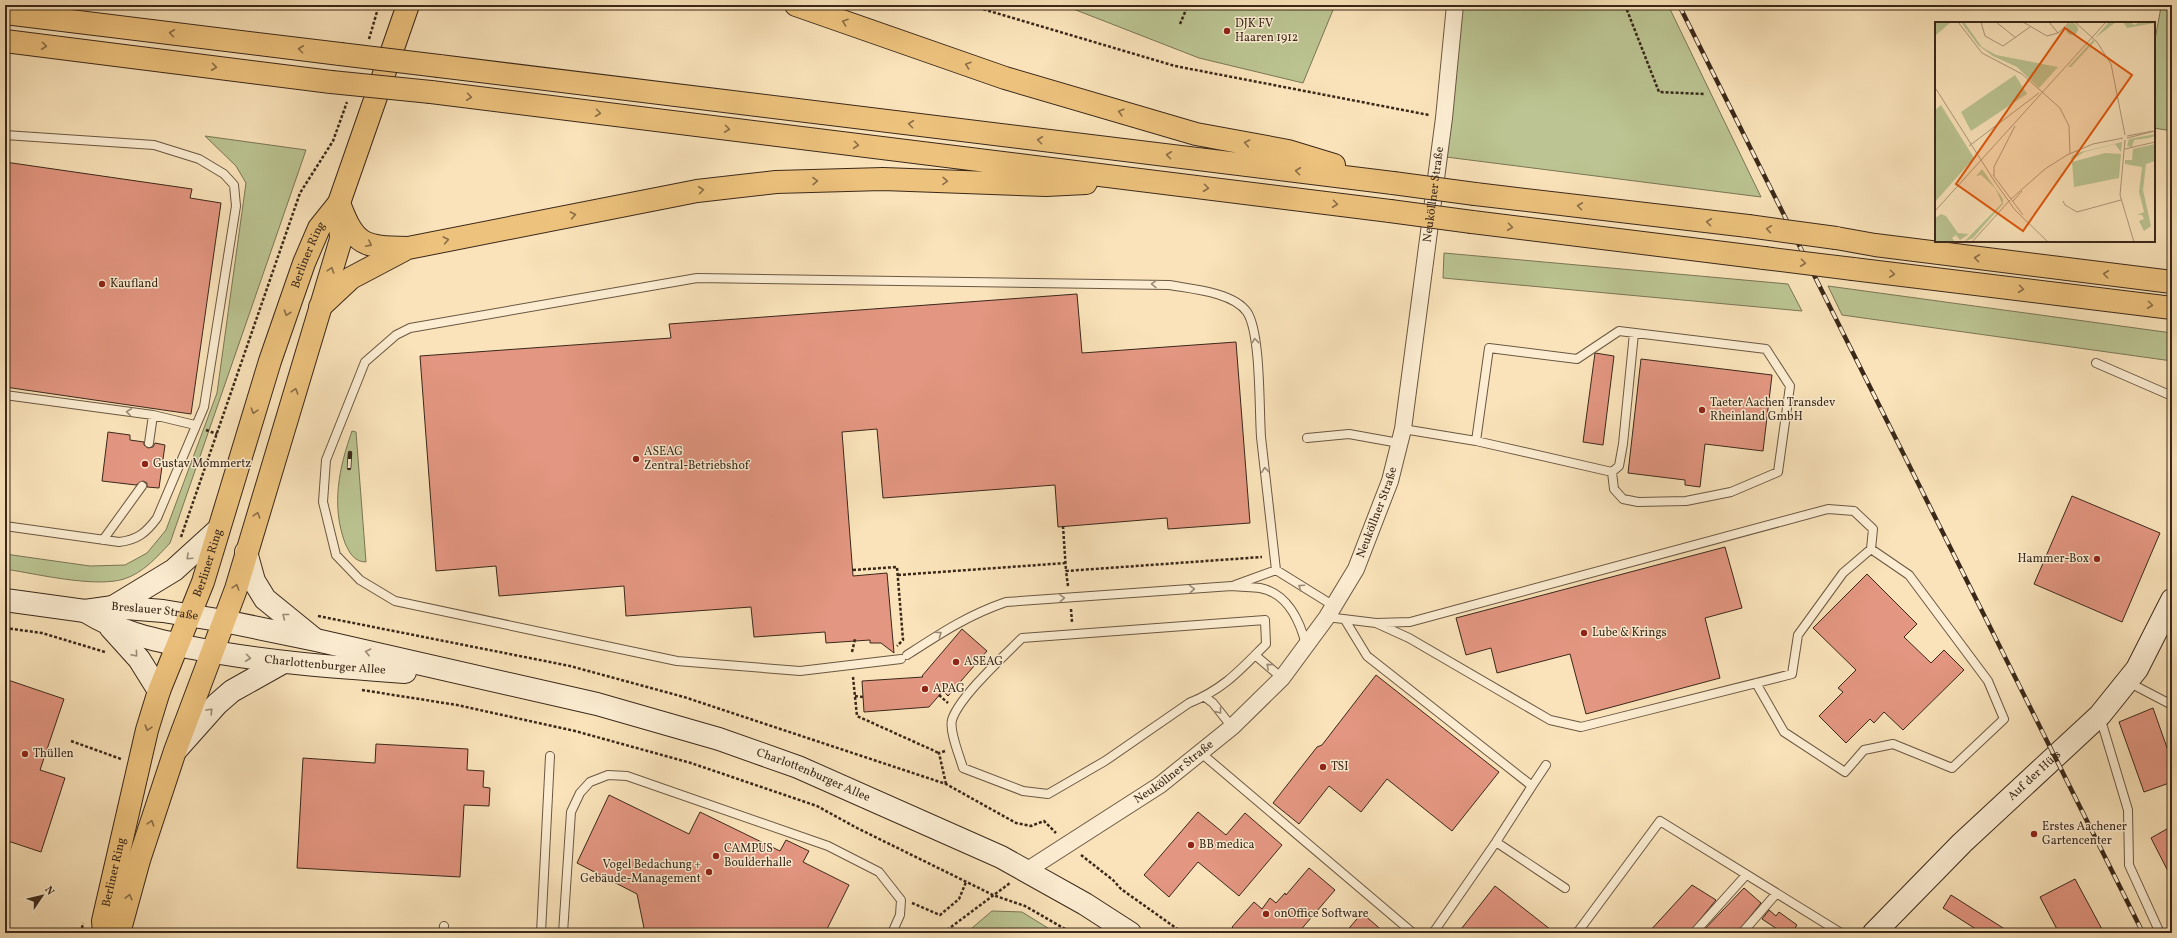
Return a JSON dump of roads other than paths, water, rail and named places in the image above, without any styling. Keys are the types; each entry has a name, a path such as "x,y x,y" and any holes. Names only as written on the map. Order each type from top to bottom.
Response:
{"main road":[{"name":"Berliner Ring","path":"104,933 103,921 147,730 159,691 203,582 270,361 304,263 319,228 339,203 408,5"},
{"path":"796,5 1005,78 1196,134 1288,151 1393,183"},
{"path":"5,13 1475,194 1748,226 1875,245 2172,282"},
{"path":"5,41 331,82 430,92 1153,181 1472,222 2172,308"},
{"path":"339,203 347,224 357,238 375,248 408,248 697,191 776,182 883,179 1046,185 1153,181"},
{"name":"Berliner Ring","path":"118,933 139,860 175,751 214,652 224,621 341,239 339,203"},
{"path":"320,308 351,278 408,248"}],"street":[{"name":"Neuköllner Straße","path":"1026,871 1160,785 1232,727 1282,678 1331,612 1356,569 1390,481 1401,436 1444,118 1455,5"},
{"path":"159,691 111,616 174,570 218,530"},
{"path":"246,552 254,581 266,599 316,640"},
{"name":"Breslauer Straße","path":"5,600 111,616 190,615 224,621"},
{"name":"Auf der Hüls","path":"1877,932 1962,844 2100,715 2137,669 2172,600"},
{"name":"Breslauer Straße","path":"111,616 142,637 177,645"},
{"name":"Charlottenburger Allee","path":"224,621 316,640 474,678 597,704 726,741 798,766 994,854 1085,904 1130,933"},
{"name":"Charlottenburger Allee","path":"177,645 282,662 474,678"},
{"path":"175,751 217,704 227,695 282,662"}],"lane":[{"path":"5,135 154,145 199,159 224,174 234,185 236,206 204,407 195,425 157,518 147,531 133,540 119,542 5,526"},
{"path":"1306,647 1300,625 1280,596 1261,588 1232,586 1006,602 978,612 945,630 904,657 800,671 677,661 395,601 360,580 336,555 323,502 326,460 365,362 396,336 410,328 697,278 1169,285 1203,291 1234,300 1247,312 1255,336 1261,436 1276,570 1331,612 1345,620 1376,623 1410,622 1828,509 1854,511 1874,529 1871,549 1843,573 1798,635 1792,674 1581,727 1550,720 1409,638 1376,623"},
{"path":"1476,441 1489,348 1577,360 1619,331 1766,349 1790,386 1778,472 1731,492 1686,502 1638,502 1623,499 1614,489 1612,472"},
{"path":"1612,472 1618,466 1624,444 1634,333"},
{"path":"2096,363 2172,396"},
{"path":"5,395 153,415 195,425"},
{"path":"149,442 153,415"},
{"path":"1306,438 1349,434 1476,441 1612,472"},
{"path":"103,540 142,486"},
{"path":"1756,683 1784,732 1845,772 1864,750 1893,744 1952,768 2004,718 1988,681 1966,649 1909,575 1871,549"},
{"path":"1232,586 1276,570"},
{"path":"1264,620 1266,644 1255,655 1226,684 1205,697 1189,703 1105,761 1048,794 1023,791 963,768 957,748 952,721 961,705 990,670 1022,638 1264,620"},
{"path":"1345,620 1367,656 1532,786"},
{"path":"1255,655 1282,678"},
{"path":"2127,682 2172,705"},
{"path":"1205,697 1213,703 1232,727"},
{"path":"2100,715 2128,810 2128,865 2160,933"},
{"path":"1201,753 1413,933"},
{"path":"541,933 550,756"},
{"path":"1432,933 1496,842 1546,765"},
{"path":"563,933 571,812 580,793 590,782 608,775 627,776 828,846 879,872 901,900 900,915 892,933"},
{"path":"1577,933 1660,821 1841,933"},
{"path":"1496,842 1565,888"},
{"path":"1694,933 1746,875"},
{"path":"1742,933 1776,894"}],"railway":[{"path":"1679,5 2143,933"},
{"path":"349,468 350,453"}],"place":[{"name":"DJK FV Haaren 1912","path":"1227,31"},
{"name":"Kaufland","path":"102,284"},
{"name":"Taeter Aachen Transdev Rheinland GmbH","path":"1702,410"},
{"name":"ASEAG Zentral-Betriebshof","path":"636,459"},
{"name":"Gustav Mommertz","path":"145,464"},
{"name":"Hammer-Box","path":"2097,559"},
{"name":"Lube & Krings","path":"1584,633"},
{"name":"ASEAG","path":"956,662"},
{"name":"APAG","path":"925,689"},
{"name":"Thüllen","path":"25,754"},
{"name":"TSI","path":"1323,767"},
{"name":"Erstes Aachener Gartencenter","path":"2034,834"},
{"name":"BB medica","path":"1191,845"},
{"name":"CAMPUS Boulderhalle","path":"716,856"},
{"name":"Vogel Bedachung + Gebäude-Management","path":"709,872"},
{"name":"onOffice Software","path":"1266,914"}]}
